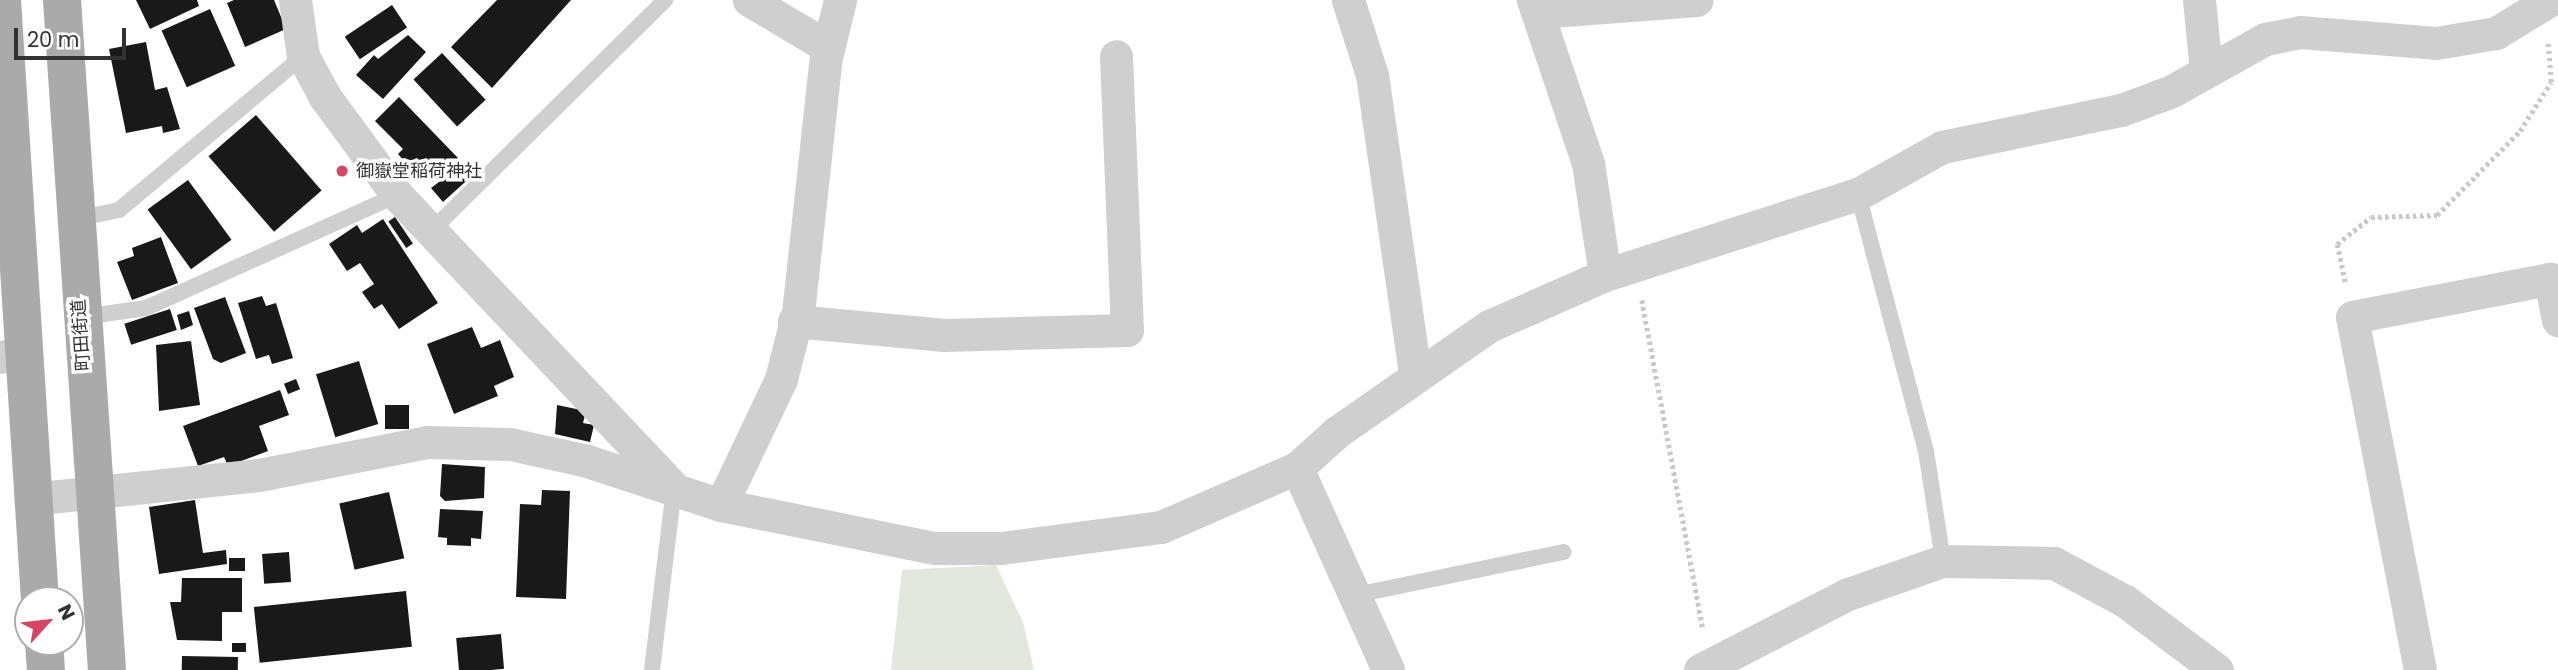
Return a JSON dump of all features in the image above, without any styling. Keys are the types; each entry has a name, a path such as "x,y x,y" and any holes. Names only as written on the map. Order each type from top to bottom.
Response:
{"main road":[{"path":"2,0 11,355 32,499 39,586"},
{"name":"町田街道","path":"62,0 79,318 107,670"}],"street":[{"path":"295,0 303,56 325,97 397,195 429,233 674,488"},
{"path":"749,0 828,47"},
{"path":"721,505 780,379 794,321 828,47 840,0"},
{"path":"1348,0 1372,75 1415,375"},
{"path":"1621,271 1535,6 1698,0"},
{"path":"2199,0 2206,69"},
{"path":"32,499 259,475 426,442 510,444 674,488 721,505 862,538 1002,548 1161,527 1297,468 1415,375 1489,326 1621,271 1858,194 1942,147 2120,110 2265,38 2300,32 2436,43 2496,33 2550,0"},
{"path":"794,321 944,335 1127,330 1116,56"},
{"path":"2420,670 2352,317 2550,279 2558,320"},
{"path":"1297,468 1351,596 1388,670"},
{"path":"1705,667 1848,593 1943,561 2054,563 2125,601 2217,670"}],"lane":[{"path":"429,233 665,0"},
{"path":"74,219 119,210 303,56"},
{"path":"1858,194 1926,451 1943,561"},
{"path":"79,318 146,308 397,195"},
{"path":"652,670 674,488"},
{"path":"1351,596 1564,552"}],"path":[{"path":"2352,317 2337,244 2371,217 2437,215 2520,131 2551,82"},
{"path":"1621,271 1705,667"}],"shaded area":[{"path":"996,565 1023,622 1034,670 891,670 902,570"}],"building":[{"path":"136,0 197,0 199,6 150,29"},
{"path":"234,0 274,0 286,29 245,47 227,3"},
{"path":"497,0 571,0 492,88 451,47"},
{"path":"392,5 407,27 360,59 345,37"},
{"path":"210,9 235,66 187,87 162,31"},
{"path":"408,35 426,52 383,99 356,75 374,55 378,59"},
{"path":"146,42 155,90 167,87 180,129 163,133 162,126 126,133 109,49"},
{"path":"442,53 486,100 457,126 413,80"},
{"path":"399,97 458,158 433,182 417,165 412,170 398,154 403,149 375,121"},
{"path":"256,115 322,190 274,232 208,156"},
{"path":"345,162 351,174 339,179 333,168"},
{"path":"464,163 474,174 443,202 431,188"},
{"path":"188,180 231,240 191,269 148,209"},
{"path":"395,217 413,244 406,248 388,221"},
{"path":"383,219 438,303 399,329 382,304 374,309 362,292 374,284 360,263 347,271 329,244 357,225 362,233"},
{"path":"161,237 178,283 132,300 117,262 134,256 132,248"},
{"path":"262,296 266,306 276,303 293,358 272,364 269,355 256,359 238,303"},
{"path":"225,297 246,353 221,363 213,359 194,308"},
{"path":"170,309 177,330 131,345 124,324"},
{"path":"189,311 193,325 181,330 177,315"},
{"path":"472,327 481,348 500,340 514,377 494,386 498,396 454,414 427,344"},
{"path":"191,341 200,405 159,411 156,345"},
{"path":"359,361 378,424 335,437 316,374"},
{"path":"296,379 300,389 288,394 284,384"},
{"path":"280,390 289,415 259,426 268,451 228,466 224,457 198,466 183,426"},
{"path":"385,405 409,405 409,429 385,429"},
{"path":"557,405 586,411 583,423 594,425 590,442 555,434"},
{"path":"442,464 485,467 484,498 445,501 440,496"},
{"path":"542,490 570,491 566,599 516,597 520,504 541,505"},
{"path":"389,492 404,558 355,570 339,503"},
{"path":"195,500 203,553 226,550 227,564 159,574 149,507"},
{"path":"440,509 483,511 481,539 471,538 471,546 447,545 447,538 438,537"},
{"path":"289,552 291,582 264,584 262,554"},
{"path":"229,558 245,558 245,571 229,571"},
{"path":"182,578 242,578 242,612 222,612 222,641 177,640 170,602 181,602"},
{"path":"406,591 412,647 260,663 254,607"},
{"path":"501,634 504,669 459,670 456,638"},
{"path":"232,643 246,643 246,652 232,652"},
{"path":"182,656 238,657 238,670 182,670"}],"place":[{"name":"御嶽堂稲荷神社","path":"342,171"}]}
